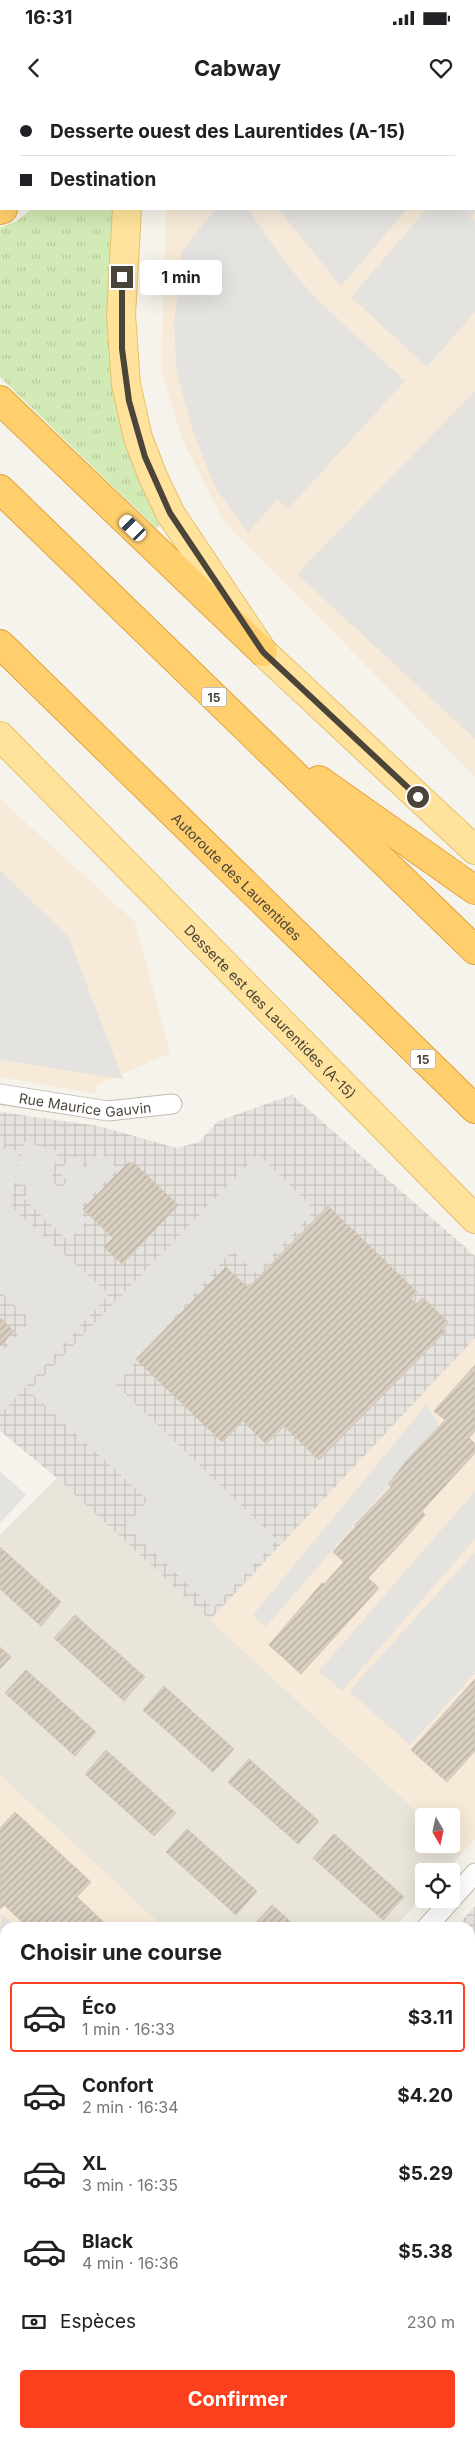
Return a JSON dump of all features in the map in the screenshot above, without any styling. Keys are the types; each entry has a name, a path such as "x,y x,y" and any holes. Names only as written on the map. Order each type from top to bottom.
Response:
{"highway":[{"path":"0,400 263,652"},
{"name":"15","path":"0,489 475,950"},
{"name":"Autoroute des Laurentides","path":"0,644 475,1109"},
{"path":"246,727 475,890"}],"main road":[{"path":"127,210 121,334 129,401 138,438 153,477 178,528 263,652 475,850"},
{"path":"0,736 66,804"},
{"path":"0,748 66,804"},
{"name":"Desserte est des Laurentides (A-15)","path":"66,804 475,1219"}],"street":[{"name":"Rue Maurice Gauvin","path":"0,1094 97,1110 121,1111 172,1104"},
{"path":"431,1922 475,1873"}],"shaded area":[{"path":"166,210 475,210 475,777 223,520 183,441 161,371"},
{"path":"214,210 249,210 282,258 313,296 405,381 288,509 277,499 248,533 215,487 194,434 177,374 174,323 182,251"},
{"path":"279,210 406,210 341,286"},
{"path":"426,210 475,210 475,213 471,217 475,222 475,312 427,367 351,297"},
{"path":"475,391 475,739 297,574"},
{"path":"0,799 135,922 170,1053 97,1085 95,1094 0,1077"},
{"path":"0,871 68,936 123,1079 0,1060"},
{"path":"292,1095 475,1256 475,1338 210,1620 57,1478 0,1431 0,1112 98,1126 177,1148 199,1142 218,1121"},
{"path":"0,1139 5,1140 3,1149 19,1151 15,1180 24,1142 58,1151 51,1180 60,1189 68,1181 58,1172 73,1156 85,1167 100,1152 118,1169 78,1210 88,1220 68,1241 23,1198 33,1187 14,1183 11,1207 109,1294 0,1415 0,1354 31,1320 0,1292"},
{"path":"258,1154 315,1210 256,1273 232,1250 116,1385 277,1540 213,1608 126,1526 148,1500 29,1391"},
{"path":"475,1338 475,1839 462,1853 460,1851 460,1808 415,1808 415,1810 210,1620"},
{"path":"427,1404 439,1427 266,1627 253,1615"},
{"path":"0,1471 26,1495 0,1523"},
{"path":"57,1478 415,1810 415,1853 460,1853 460,1851 462,1853 453,1863 415,1863 415,1906 400,1922 158,1922 0,1775 0,1535"},
{"path":"475,1491 475,1539 342,1691 319,1671"},
{"path":"475,1552 475,1673 410,1745 349,1691"},
{"path":"0,1775 158,1922 0,1922"},
{"path":"475,1906 475,1922 460,1922"},
{"path":"1,1913 11,1922 1,1922"}],"green space":[{"path":"30,210 113,210 112,279 163,523 156,528 0,377 0,228 17,221"}],"building":[{"path":"128,1163 134,1163 178,1205 122,1264 104,1247 113,1238 83,1209"},
{"path":"328,1206 417,1292 411,1299 416,1304 423,1298 448,1322 442,1329 445,1332 319,1460 284,1426 266,1444 243,1421 222,1442 136,1359 226,1267 248,1288"},
{"path":"0,1318 14,1331 0,1346"},
{"path":"475,1365 475,1431 469,1438 475,1444 475,1453 422,1511 425,1515 368,1578 379,1588 301,1674 269,1645 322,1583 324,1584 344,1562 333,1552 355,1525 391,1487 388,1484 409,1458 445,1420 434,1411"},
{"path":"0,1547 61,1602 41,1626 0,1589"},
{"path":"75,1615 145,1677 124,1701 54,1638"},
{"path":"0,1647 11,1657 0,1669"},
{"path":"26,1670 96,1732 75,1756 5,1693"},
{"path":"475,1679 475,1751 447,1782 411,1750"},
{"path":"164,1686 234,1749 213,1772 143,1710"},
{"path":"106,1750 176,1813 154,1836 85,1774"},
{"path":"249,1759 319,1821 298,1844 228,1782"},
{"path":"15,1812 91,1882 77,1897 104,1922 22,1922 4,1905 0,1909 0,1828"},
{"path":"187,1829 257,1891 236,1915 166,1852"},
{"path":"334,1834 404,1897 383,1920 313,1858"},
{"path":"272,1905 291,1922 256,1922"}],"route":[{"path":"122,277 122,349 133,420 153,477 178,528 263,652 418,797"}]}
